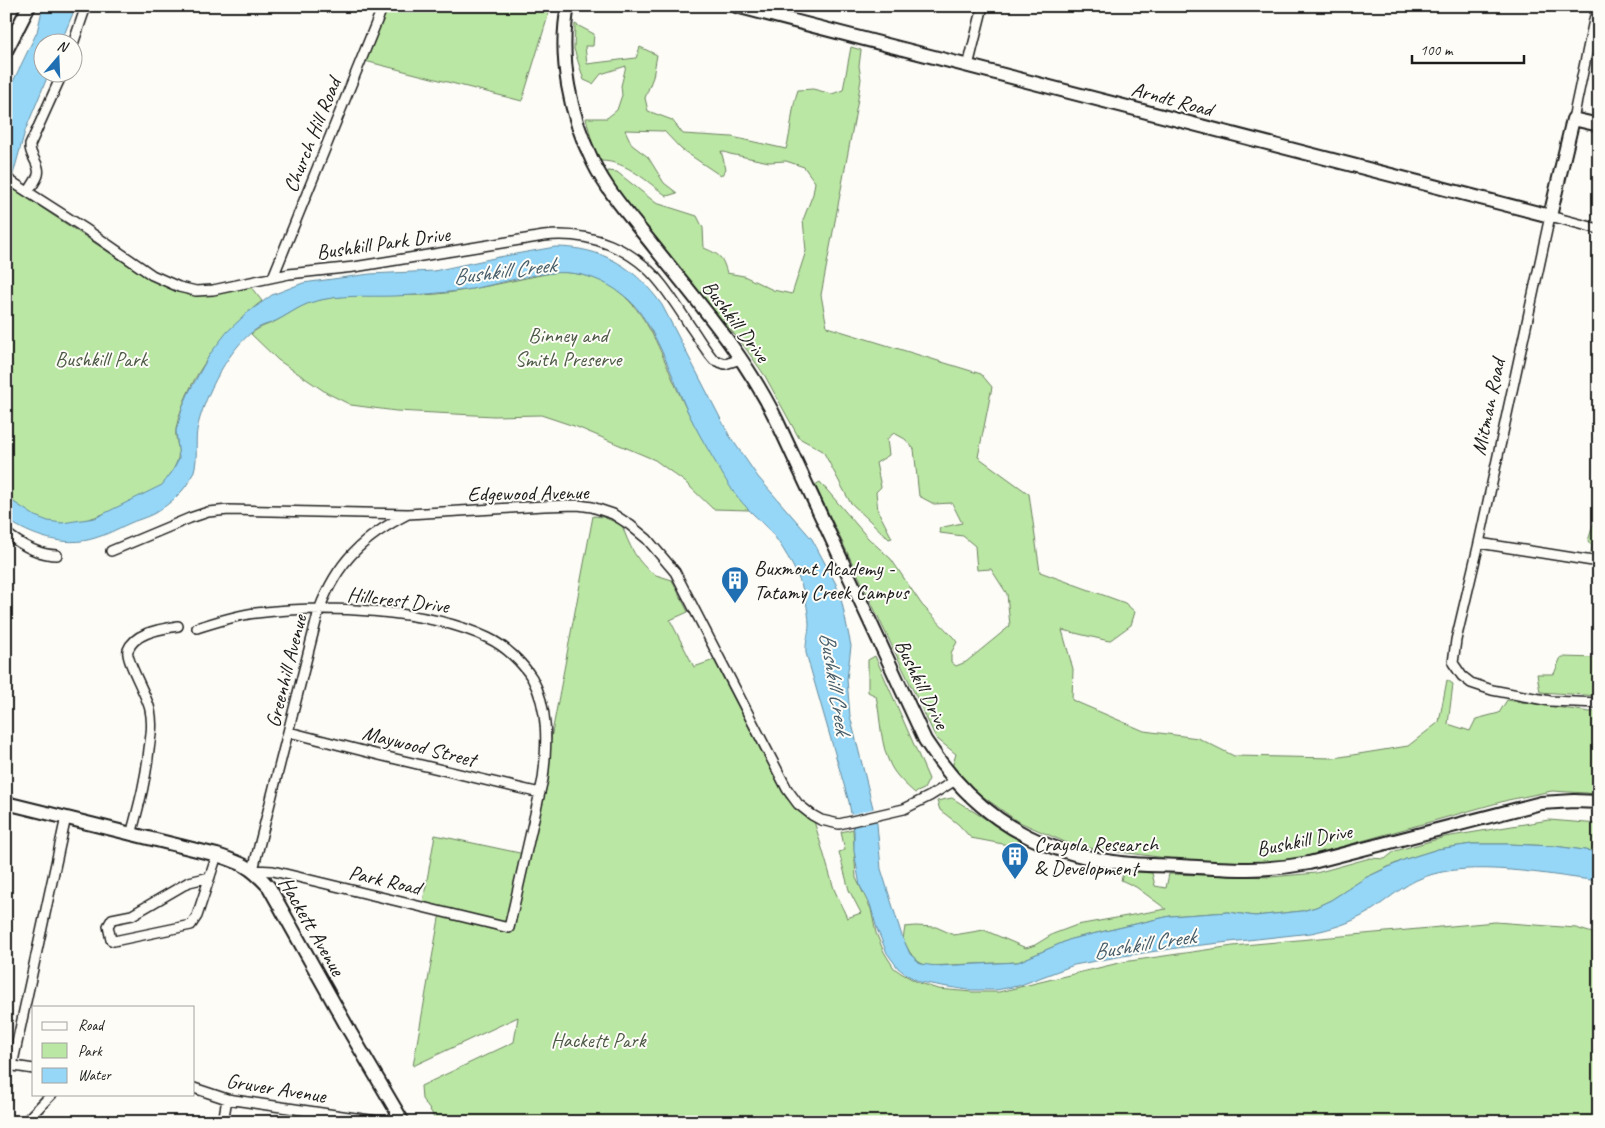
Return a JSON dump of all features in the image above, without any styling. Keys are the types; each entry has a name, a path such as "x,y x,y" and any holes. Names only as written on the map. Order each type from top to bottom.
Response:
{"main road":[{"path":"6,51 29,6"},
{"name":"Bushkill Drive","path":"568,6 565,39 570,94 577,122 593,162 620,204 741,359 764,395 918,727 954,781 976,802 1001,821 1028,837 1061,851 1112,862 1246,870 1280,868 1309,862 1541,803 1599,802"},
{"name":"Arndt Road","path":"736,6 1550,216"},
{"path":"1573,119 1599,125"},
{"name":"Mitman Road","path":"1550,216 1573,119"},
{"name":"Hackett Avenue","path":"6,803 218,855 243,864 253,870 269,887 403,1122"}],"street":[{"path":"77,32 86,6"},
{"name":"Church Hill Road","path":"273,277 383,6"},
{"path":"968,66 983,6"},
{"name":"Mitman Road","path":"1573,119 1597,6"},
{"path":"28,192 38,177 39,171 31,153 30,144 58,82"},
{"name":"Bushkill Park Drive","path":"9,180 152,275 179,288 196,291 213,290 298,273 354,267 544,236 578,235 612,245 626,252 648,269 662,285 714,360 725,364 741,359"},
{"name":"Mitman Road","path":"1550,216 1454,649 1453,663 1462,676 1471,682 1492,690 1550,701 1599,703"},
{"name":"Arndt Road","path":"1550,216 1599,229"},
{"name":"Edgewood Avenue","path":"111,551 208,512 229,510 408,514 578,505 606,512 630,525 647,539 676,572 792,797 812,815 821,820 839,824 904,808 954,781"},
{"name":"Greenhill Avenue","path":"253,870 290,732 319,610 327,589 335,575 353,552 378,530 408,514"},
{"path":"6,533 28,548 50,555 57,555"},
{"path":"1479,543 1599,562"},
{"name":"Hillcrest Drive","path":"197,628 254,613 319,610 362,611 411,615 466,628 490,638 512,653 532,678 540,698 546,722 546,758 540,793 509,928"},
{"path":"131,835 146,782 152,724 146,695 129,660 128,651 132,643 140,637 151,632 178,626"},
{"name":"Maywood Street","path":"290,732 540,793"},
{"path":"32,1069 9,1066 66,817"},
{"path":"210,877 189,882 132,914 112,919 108,926 111,940 114,942 191,925 197,916 218,855"},
{"name":"Park Road","path":"253,870 273,872 509,928"},
{"name":"Gruver Avenue","path":"195,1088 227,1100 383,1122"},
{"path":"25,1122 50,1096"},
{"path":"223,1122 227,1100"}],"green space":[{"path":"388,6 551,6 522,101 365,61"},
{"path":"575,24 594,34 593,46 585,46 587,64 636,58 640,47 657,55 653,77 645,98 648,111 672,120 683,134 732,137 786,149 798,90 813,89 832,94 843,90 851,47 861,50 859,66 861,79 857,105 821,295 827,327 981,374 992,387 978,457 1029,494 1040,572 1125,603 1135,612 1131,625 1109,641 1062,630 1073,669 1072,700 1144,731 1198,738 1234,756 1334,758 1408,746 1439,722 1447,680 1453,684 1448,724 1470,731 1476,719 1499,713 1507,700 1590,712 1599,711 1599,795 1552,791 1508,800 1280,864 1205,863 1074,846 1017,821 974,790 952,767 956,754 936,738 815,485 820,482 868,538 891,559 922,605 957,642 951,653 951,662 956,666 966,662 1010,626 1007,594 991,569 977,570 975,546 963,536 940,533 939,528 962,523 952,503 934,504 919,496 914,449 905,439 894,433 887,439 889,455 876,463 881,487 876,492 878,511 892,538 889,539 850,502 823,451 799,438 765,376 744,346 607,176 608,171 617,172 656,203 697,216 703,228 704,248 720,257 727,273 744,276 773,290 792,294 806,251 803,220 813,194 815,182 804,167 786,161 769,162 721,151 726,169 721,176 681,149 664,131 625,130 632,145 648,157 664,183 677,193 667,196 628,168 601,161 595,154 586,118 607,118 617,110 622,95 621,86 626,66 601,74 593,84 584,80 574,49"},
{"name":"Bushkill Park","path":"9,186 143,275 179,291 250,286 262,301 234,326 220,342 197,375 181,411 176,429 178,458 162,486 121,507 90,519 60,523 46,521 30,514 6,497 6,192"},
{"name":"Binney and Smith Preserve","path":"557,272 587,276 610,286 629,301 644,319 688,412 732,487 749,510 713,509 685,482 655,460 577,427 541,415 494,416 396,411 351,405 327,393 278,360 251,334 259,328 315,301 360,295 437,294"},
{"path":"1599,506 1599,554 1591,553 1592,546 1588,541"},
{"name":"Hackett Park","path":"593,516 603,517 622,525 627,539 644,566 656,575 672,580 688,612 670,620 694,667 714,660 786,798 814,821 834,889 847,918 861,913 849,890 839,852 845,850 841,832 853,829 856,878 871,909 876,933 884,952 894,968 901,973 919,983 938,989 999,992 1123,962 1233,946 1495,922 1576,928 1599,935 1599,1122 435,1122 432,1113 422,1099 421,1086 514,1042 518,1017 413,1066 441,907 423,902 435,835 529,855"},
{"path":"875,656 929,779 924,789 915,793 893,770 887,758 876,696 868,692 868,660"},
{"path":"1561,657 1599,658 1599,696 1540,692 1537,674 1554,674"},
{"path":"952,798 1021,841 1019,847 971,838 958,824 940,810 937,801"},
{"path":"1549,820 1599,824 1599,852 1554,846 1508,844 1472,844 1438,849 1392,865 1365,878 1331,900 1302,911 1255,916 1228,912 1170,916 1071,939 1018,962 928,966 915,959 903,939 905,927 936,927 954,935 984,930 1026,948 1053,934 1077,925 1166,909 1136,887 1121,880 1124,871 1152,873 1155,886 1166,888 1169,874 1271,877 1316,873 1370,858 1385,859 1395,851 1445,837"}],"water":[{"path":"43,6 76,6 65,32 37,32"},
{"path":"32,42 32,82 45,82 25,131 11,182 6,192 6,96"},
{"name":"Bushkill Creek","path":"555,247 572,248 602,255 629,270 652,292 662,305 729,435 758,477 812,539 836,584 851,646 847,679 850,716 877,824 881,869 902,936 910,954 921,964 937,966 1018,962 1071,939 1170,916 1228,912 1255,916 1302,911 1331,900 1365,878 1406,859 1438,849 1472,844 1554,846 1599,852 1599,881 1534,872 1464,869 1443,872 1416,880 1369,912 1333,927 1311,933 1184,947 1123,956 1074,965 1018,986 996,990 968,990 942,986 920,982 907,975 898,968 887,953 877,929 870,904 860,886 849,802 806,653 809,618 804,592 797,574 772,533 732,490 703,442 646,321 628,299 615,289 594,278 578,274 545,274 466,290 404,296 344,297 323,299 308,304 249,334 229,358 212,387 200,417 196,435 195,466 191,478 178,495 161,509 152,515 95,538 72,542 49,539 37,535 6,519 6,497 35,516 48,521 62,523 95,518 162,485 172,472 179,458 176,431 183,406 210,354 227,332 247,313 272,295 303,283 370,274 434,271"}],"pier":[{"path":"876,808 879,821 851,827 849,815"}],"place":[{"name":"Buxmont Academy - Tatamy Creek Campus","path":"735,604"},
{"name":"Crayola Research & Development","path":"1015,880"}]}
